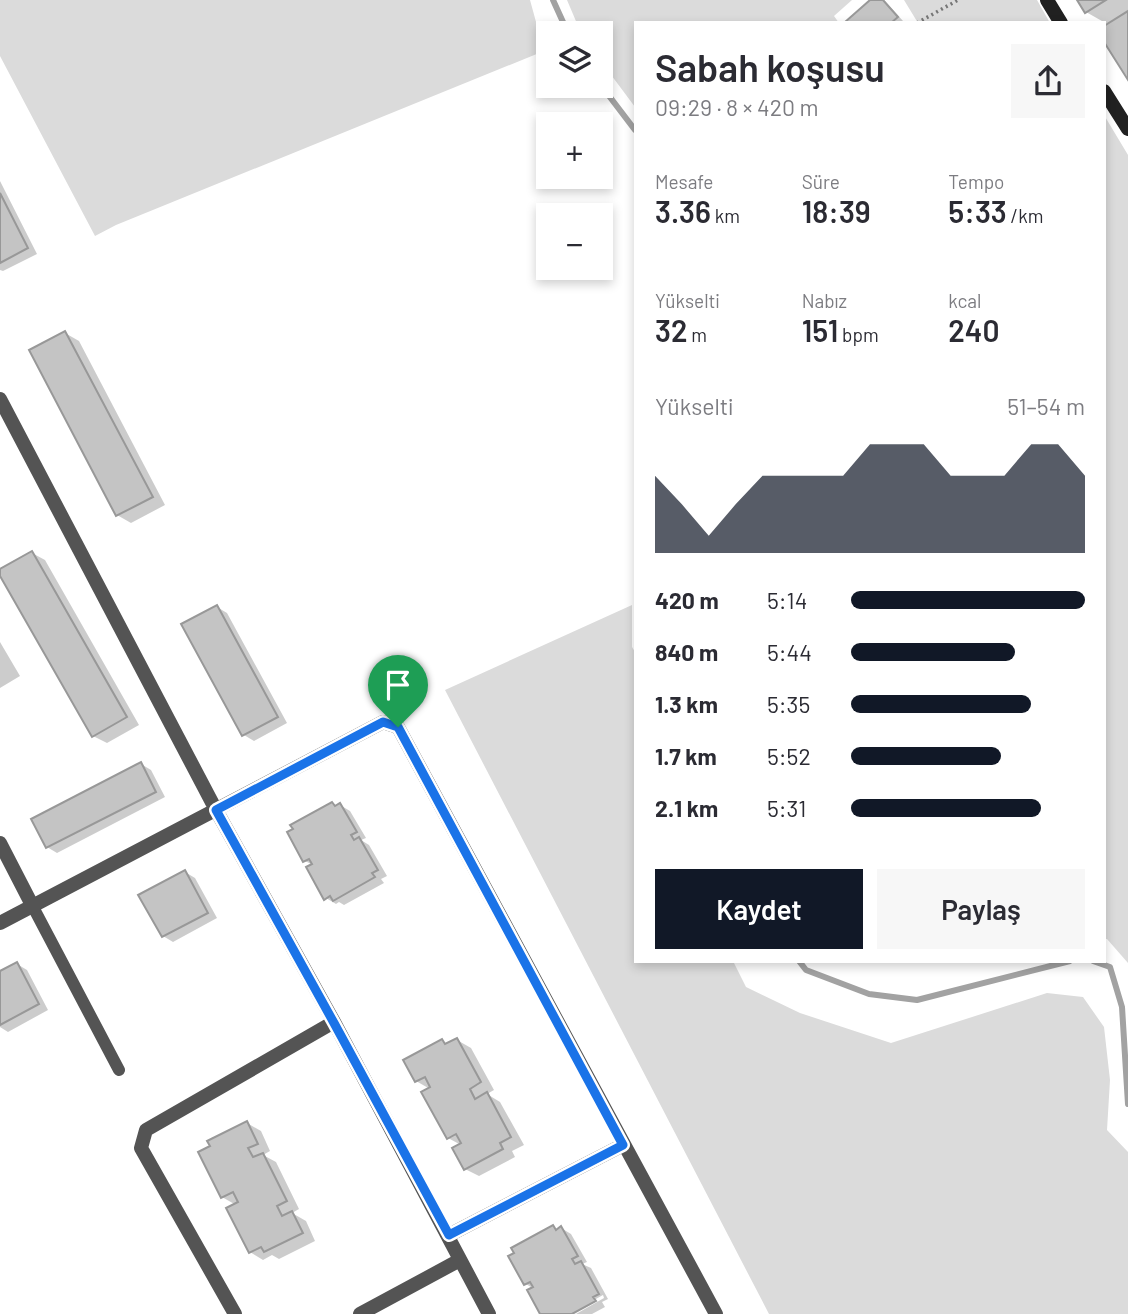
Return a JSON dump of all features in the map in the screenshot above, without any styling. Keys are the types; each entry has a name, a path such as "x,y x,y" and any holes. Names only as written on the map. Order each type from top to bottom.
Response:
{"street":[{"path":"1047,0 1060,21"},
{"path":"1106,94 1128,129"},
{"path":"0,399 216,810 449,1235 489,1314"},
{"path":"0,923 383,722 398,727 716,1314"},
{"path":"0,843 32,905"},
{"path":"235,1314 141,1148 146,1130 334,1023"},
{"path":"449,1235 623,1145"},
{"path":"360,1314 460,1260"}],"lane":[{"path":"32,905 119,1070"}],"path":[{"path":"921,21 958,0"}],"shaded area":[{"path":"0,0 530,0 536,22 536,54 116,225 95,236 0,56"},
{"path":"567,0 852,0 834,16 838,21 634,21 634,106 613,77 613,21 576,21"},
{"path":"904,0 1037,0 1049,21 917,21"},
{"path":"1106,118 1128,155 1128,963 1107,939"},
{"path":"632,605 634,963 734,963 746,987 800,1013 891,1043 1047,993 1083,997 1104,1027 1110,1080 1107,1130 1128,1152 1128,1314 769,1314 445,690"}],"building":[{"path":"870,0 883,0 898,17 893,21 846,21"},
{"path":"1077,0 1106,0 1085,13"},
{"path":"1128,11 1128,80 1106,45 1106,25"},
{"path":"0,193 28,248 0,263"},
{"path":"65,331 153,497 116,516 29,350"},
{"path":"32,551 127,717 92,737 0,576 0,569"},
{"path":"217,605 278,717 242,736 181,624"},
{"path":"141,762 156,792 46,848 31,819"},
{"path":"332,802 335,806 340,803 357,832 351,835 354,840 359,837 378,870 372,873 375,877 333,901 330,896 324,900 306,867 312,864 309,859 303,862 287,832 293,829 290,825"},
{"path":"185,870 208,913 162,937 138,895"},
{"path":"17,962 39,1004 0,1025 0,971"},
{"path":"457,1038 481,1082 470,1089 475,1099 487,1092 511,1137 500,1143 503,1149 464,1170 452,1148 461,1143 456,1134 447,1139 421,1092 430,1087 425,1077 415,1082 403,1060 442,1039 445,1044"},
{"path":"247,1121 258,1144 248,1148 253,1157 263,1153 287,1201 277,1206 282,1216 292,1211 303,1233 264,1252 261,1247 249,1253 226,1208 238,1202 233,1192 221,1198 198,1152 210,1146 207,1141"},
{"path":"553,1225 556,1230 561,1226 578,1256 572,1259 575,1264 581,1261 599,1294 593,1297 596,1301 572,1314 540,1314 527,1290 533,1287 530,1282 524,1285 508,1256 514,1253 511,1248"}],"waterway":[{"path":"553,0 563,21"},
{"path":"611,98 634,129"},
{"path":"801,963 806,970 869,994 917,1000 1062,963"},
{"path":"1099,963 1110,967 1122,1007 1128,1104"}],"route":[{"path":"383,722 398,727 623,1145 449,1235 216,810 383,722"}]}
